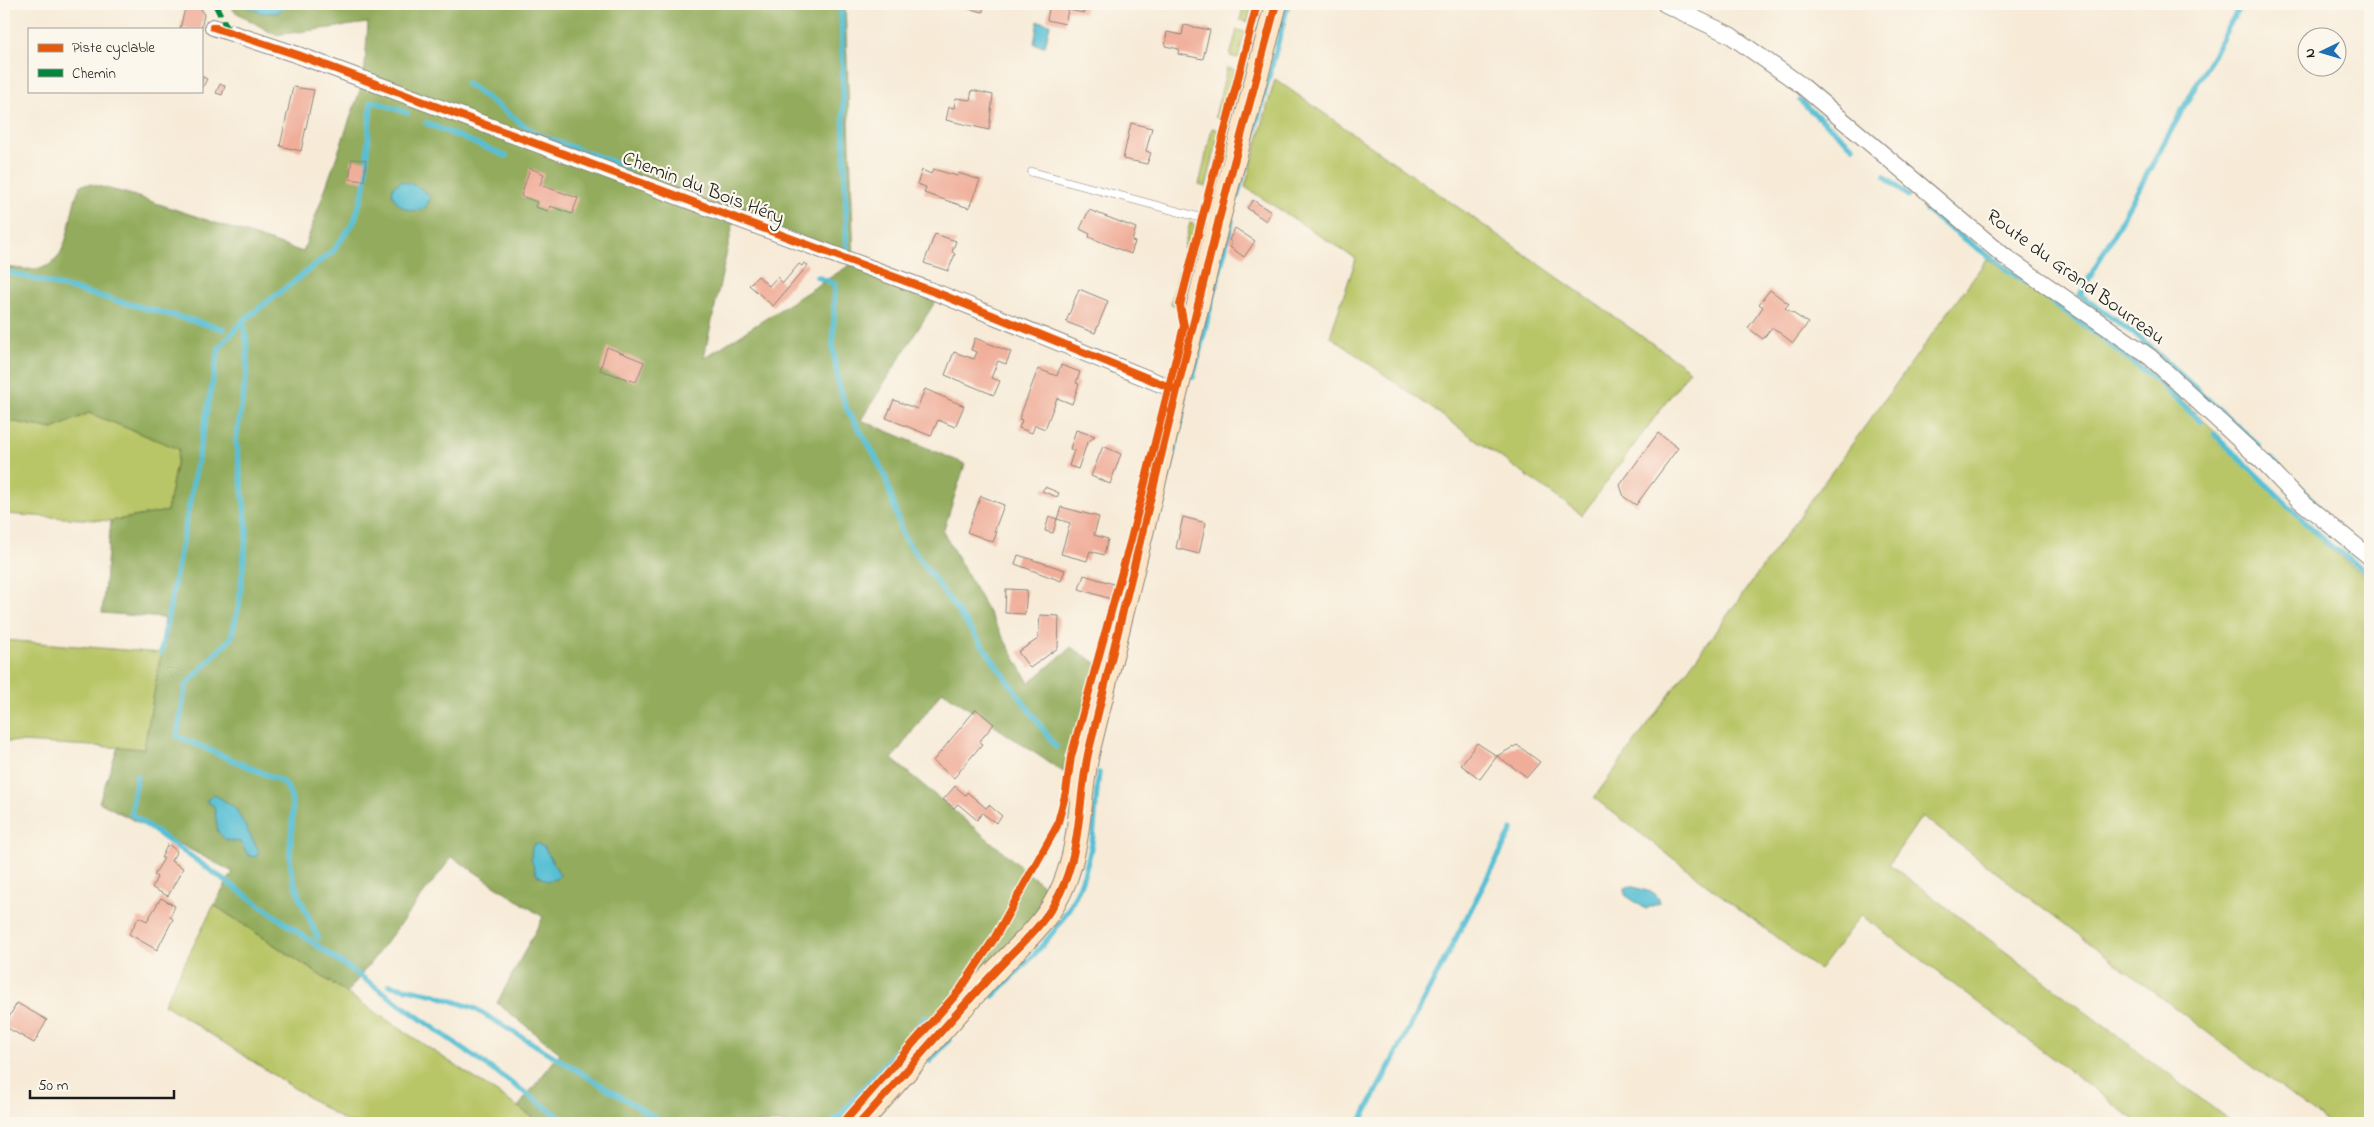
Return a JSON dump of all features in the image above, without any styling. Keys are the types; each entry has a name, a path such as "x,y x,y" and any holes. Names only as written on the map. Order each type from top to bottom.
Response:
{"street":[{"path":"860,1123 1003,962 1032,933 1060,894 1068,873 1077,836 1081,792 1088,754 1220,219 1276,4"},
{"name":"Route du Grand Bourreau","path":"1665,4 1730,35 1800,84 2004,256 2150,358 2262,461 2298,499 2370,557"},
{"name":"Chemin du Bois Héry","path":"213,27 298,55 940,294 1178,391"}],"lane":[{"path":"1032,172 1202,218 1220,219"}],"green space":[{"path":"231,4 845,4 854,263 940,294 861,420 965,464 943,532 1029,683 1071,647 1101,666 1071,777 942,691 892,759 1051,892 1044,906 848,1123 541,1123 518,1107 560,1053 497,1003 543,917 452,857 347,993 214,905 233,872 99,802 118,747 144,749 161,653 164,618 102,613 111,521 167,511 179,449 89,413 53,429 4,420 4,267 37,269 47,266 55,260 61,252 65,241 81,185 90,184 129,194 303,252 364,79 368,23 275,35 234,11","holes":["734,219 853,263 704,358"]},
{"path":"1244,4 1252,4 1248,22 1240,20"},
{"path":"1237,30 1245,32 1238,58 1230,56"},
{"path":"1227,68 1235,70 1223,119 1215,117"},
{"path":"1275,79 1690,370 1582,515 1330,336 1356,259 1245,187"},
{"path":"1212,128 1220,130 1206,187 1199,185"},
{"path":"1228,132 1233,133 1225,177 1217,174"},
{"path":"1190,223 1196,225 1188,257 1182,256"},
{"path":"1987,259 2098,332 2154,374 2215,431 2275,495 2331,550 2370,579 2370,1123 2327,1123 1922,816 1889,864 2233,1123 2139,1123 1861,915 1819,970 1594,798"},
{"path":"1180,267 1185,270 1177,306 1171,304"},
{"path":"89,413 179,449 167,511 111,521 4,514 4,420 53,429"},
{"path":"4,640 161,653 144,749 4,741"},
{"path":"214,905 541,1123 348,1123 164,1004"}],"water":[{"path":"242,4 289,4 277,13 261,13"},
{"path":"1038,21 1050,24 1045,46 1034,44"},
{"path":"401,181 417,186 430,197 426,207 411,210 402,207 398,203 392,194 393,187"},
{"path":"214,794 235,808 259,851 256,857 249,856 240,842 226,840 218,832 214,806 206,801"},
{"path":"536,843 544,847 560,875 556,879 547,881 536,874 531,859 532,847"},
{"path":"1630,886 1654,893 1659,898 1659,903 1646,909 1625,895 1625,888"}],"building":[{"path":"186,4 199,4 204,15 201,28 180,28"},
{"path":"948,4 984,4 983,12"},
{"path":"1050,4 1086,4 1084,13 1068,10 1065,24 1047,20"},
{"path":"1184,25 1210,30 1203,59 1178,54 1179,49 1165,46 1167,32 1182,35"},
{"path":"202,76 207,79 202,88"},
{"path":"220,84 225,86 222,95 216,93"},
{"path":"293,87 314,90 301,151 280,146"},
{"path":"972,90 993,95 989,130 946,120 949,107 954,108 956,98 970,100"},
{"path":"1131,123 1152,128 1146,151 1151,153 1147,164 1123,159"},
{"path":"352,159 366,160 364,181 349,179"},
{"path":"530,168 544,174 540,185 578,198 572,214 550,206 548,211 535,207 537,202 521,196"},
{"path":"933,169 957,176 958,173 980,180 969,208 924,193 926,187 917,184 922,170 931,174"},
{"path":"1253,200 1271,212 1266,221 1247,208"},
{"path":"1089,210 1136,228 1132,241 1135,242 1131,254 1089,237 1090,234 1080,229"},
{"path":"1235,228 1255,241 1244,257 1230,247 1232,243 1229,240"},
{"path":"935,234 956,241 952,252 955,254 948,271 924,263"},
{"path":"804,263 808,265 773,306 749,285 758,276 769,286 777,277 783,283 799,264 802,266"},
{"path":"1079,289 1108,301 1095,333 1066,322"},
{"path":"1770,290 1789,304 1785,308 1808,323 1793,343 1772,327 1763,339 1748,328 1763,307 1759,304"},
{"path":"975,338 1011,352 1006,364 998,361 991,378 1000,381 994,395 945,375 954,352 974,359 977,352 971,350"},
{"path":"607,347 644,362 636,382 600,370"},
{"path":"1061,365 1080,372 1076,383 1079,384 1072,404 1057,398 1045,429 1035,425 1032,433 1019,428 1022,420 1019,419 1038,369 1057,376"},
{"path":"925,389 964,406 955,427 938,420 931,436 886,418 894,400 917,409"},
{"path":"1076,430 1095,436 1087,443 1078,469 1069,466 1074,450 1070,449"},
{"path":"1658,433 1678,448 1636,505 1624,497 1620,485"},
{"path":"1103,446 1121,454 1110,484 1091,476"},
{"path":"1045,487 1059,493 1057,497 1042,491"},
{"path":"981,496 1004,505 994,532 997,532 993,542 967,532"},
{"path":"1061,507 1099,517 1094,535 1108,539 1104,555 1090,551 1087,561 1061,554 1070,523 1057,519"},
{"path":"1049,516 1057,519 1053,533 1045,531"},
{"path":"1183,517 1206,523 1199,554 1176,548"},
{"path":"1018,555 1065,570 1061,581 1015,564"},
{"path":"1084,575 1117,585 1114,600 1079,589"},
{"path":"1006,589 1027,590 1025,614 1005,613"},
{"path":"1040,615 1059,616 1058,648 1030,668 1018,652 1038,639"},
{"path":"976,709 994,724 979,742 982,744 954,778 933,761"},
{"path":"1477,743 1497,756 1480,779 1461,765"},
{"path":"1517,745 1540,762 1527,777 1497,756"},
{"path":"955,786 965,795 967,792 986,808 989,805 1002,816 996,823 982,813 977,820 958,804 954,808 943,800"},
{"path":"168,844 177,851 171,861 183,868 168,896 152,888 157,877 154,875 164,858 161,858"},
{"path":"161,898 175,906 170,917 173,919 157,950 129,934 139,917 147,921"},
{"path":"17,1003 47,1020 34,1043 4,1026"}],"waterway":[{"path":"841,4 847,255"},
{"path":"1237,197 1288,4"},
{"path":"2241,4 2080,295 2139,337 2259,446"},
{"path":"466,83 536,134 630,168"},
{"path":"1800,101 1853,147"},
{"path":"161,653 219,348 243,321 333,251 354,222 365,186 371,102 407,113"},
{"path":"426,123 506,156"},
{"path":"1885,176 1908,196"},
{"path":"1926,211 2091,330 2157,381 2201,422"},
{"path":"1193,377 1232,221"},
{"path":"4,271 224,329"},
{"path":"817,277 835,284 833,348 838,382 846,408 873,452 885,476 903,536 1056,747"},
{"path":"243,321 247,344 247,372 236,440 247,529 239,605 231,638 186,685 177,736 283,782 288,789 292,807 290,857 293,878 300,899 318,938"},
{"path":"1167,480 1183,413"},
{"path":"2214,434 2327,543 2370,574"},
{"path":"2271,458 2318,506"},
{"path":"993,996 1043,945 1056,928 1078,890 1092,842 1099,773"},
{"path":"137,776 131,814 568,1123"},
{"path":"1360,1123 1512,830"},
{"path":"389,985 432,994 474,1008 664,1123"},
{"path":"833,1123 926,1017"},
{"path":"930,1061 949,1040"}],"marked path":[{"path":"215,4 229,32"}],"cycle path":[{"path":"843,1123 960,990 994,939 1057,826 1066,792 1071,757 1131,539 1184,326 1180,305 1257,4"},
{"path":"860,1123 999,967 1041,923 1058,898 1070,868 1077,836 1088,754 1219,219 1276,4"},
{"path":"213,27 298,55 940,294 1174,389"}]}
